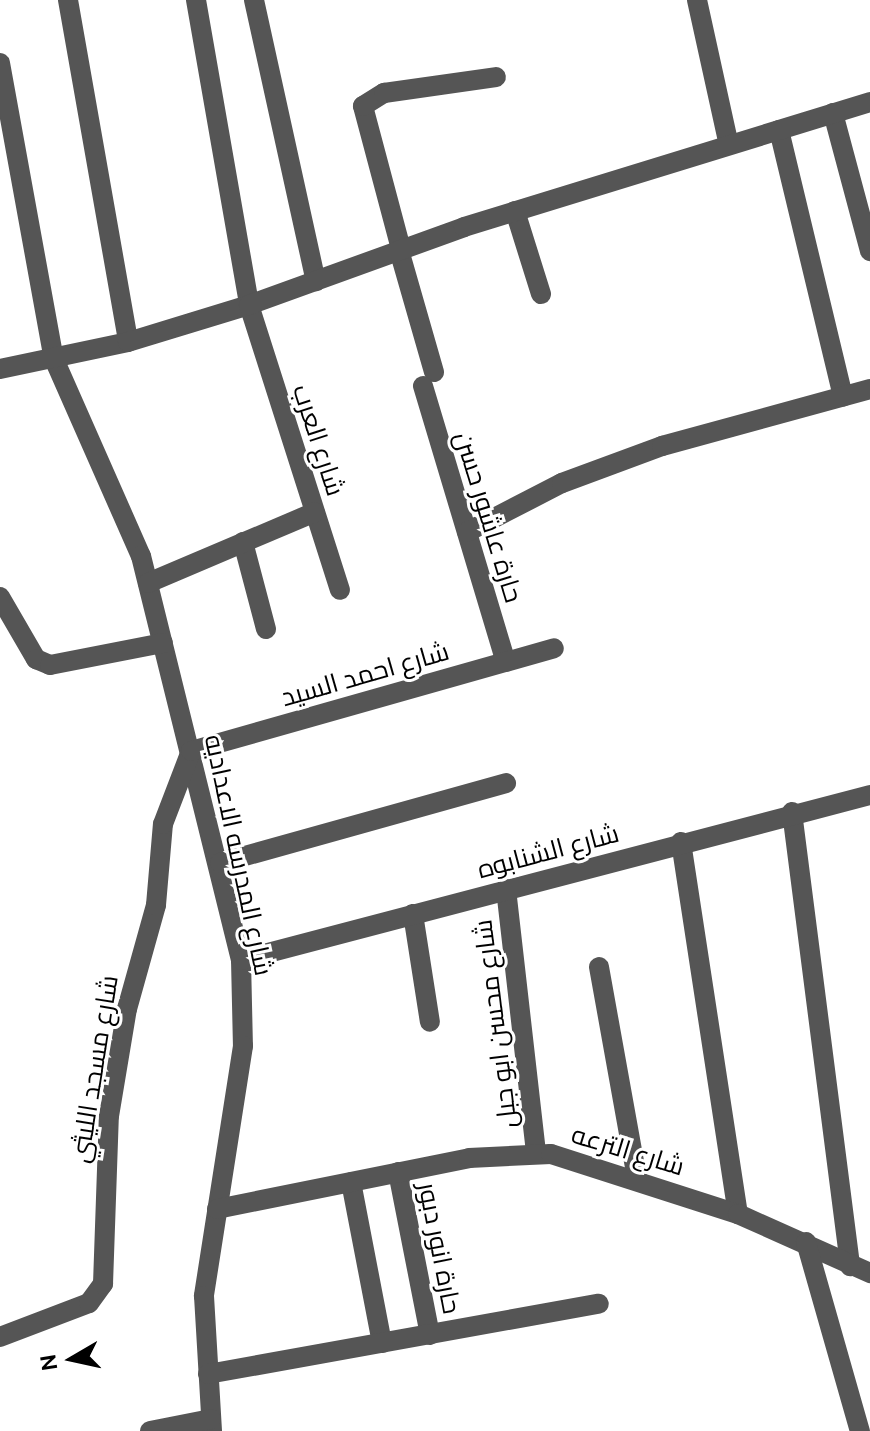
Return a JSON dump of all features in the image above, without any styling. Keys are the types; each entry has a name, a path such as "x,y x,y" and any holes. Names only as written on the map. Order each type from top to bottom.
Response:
{"street":[{"path":"68,0 128,342"},
{"name":"شارع العرب","path":"196,0 249,305 340,590"},
{"path":"254,0 316,281"},
{"path":"697,0 729,145"},
{"name":"شارع المدرسه الاعداديه","path":"0,63 54,359 148,583 220,863 241,960 243,1046 204,1296 211,1425"},
{"name":"حارة عاشور حسن","path":"496,77 384,93 363,106 467,532 506,662"},
{"path":"0,369 128,342 249,305 515,211 870,102"},
{"path":"833,113 870,251"},
{"path":"779,130 843,396"},
{"path":"515,211 541,294"},
{"path":"467,532 562,483 662,446 870,389"},
{"path":"148,583 315,512"},
{"path":"243,542 266,629"},
{"path":"0,597 36,659 50,665 163,643"},
{"name":"شارع احمد السيد","path":"191,751 554,648"},
{"name":"شارع مسجد الليثي","path":"0,1337 89,1303 103,1284 109,1116 127,1009 156,905 163,824 191,751"},
{"path":"220,863 506,783"},
{"name":"شارع الشنابوه","path":"241,960 792,812 870,795"},
{"path":"792,812 850,1266"},
{"path":"681,842 738,1214"},
{"name":"شارع محسن ابو جبل","path":"506,889 536,1153"},
{"path":"413,914 430,1022"},
{"path":"599,967 637,1178"},
{"name":"شارع الترعه","path":"217,1209 398,1172 536,1153 637,1178 738,1214 870,1273"},
{"name":"حارة انور دبور","path":"398,1172 430,1335"},
{"path":"351,1182 382,1343"},
{"path":"806,1242 860,1431"},
{"path":"208,1374 599,1304"},
{"path":"150,1431 211,1425"}]}
